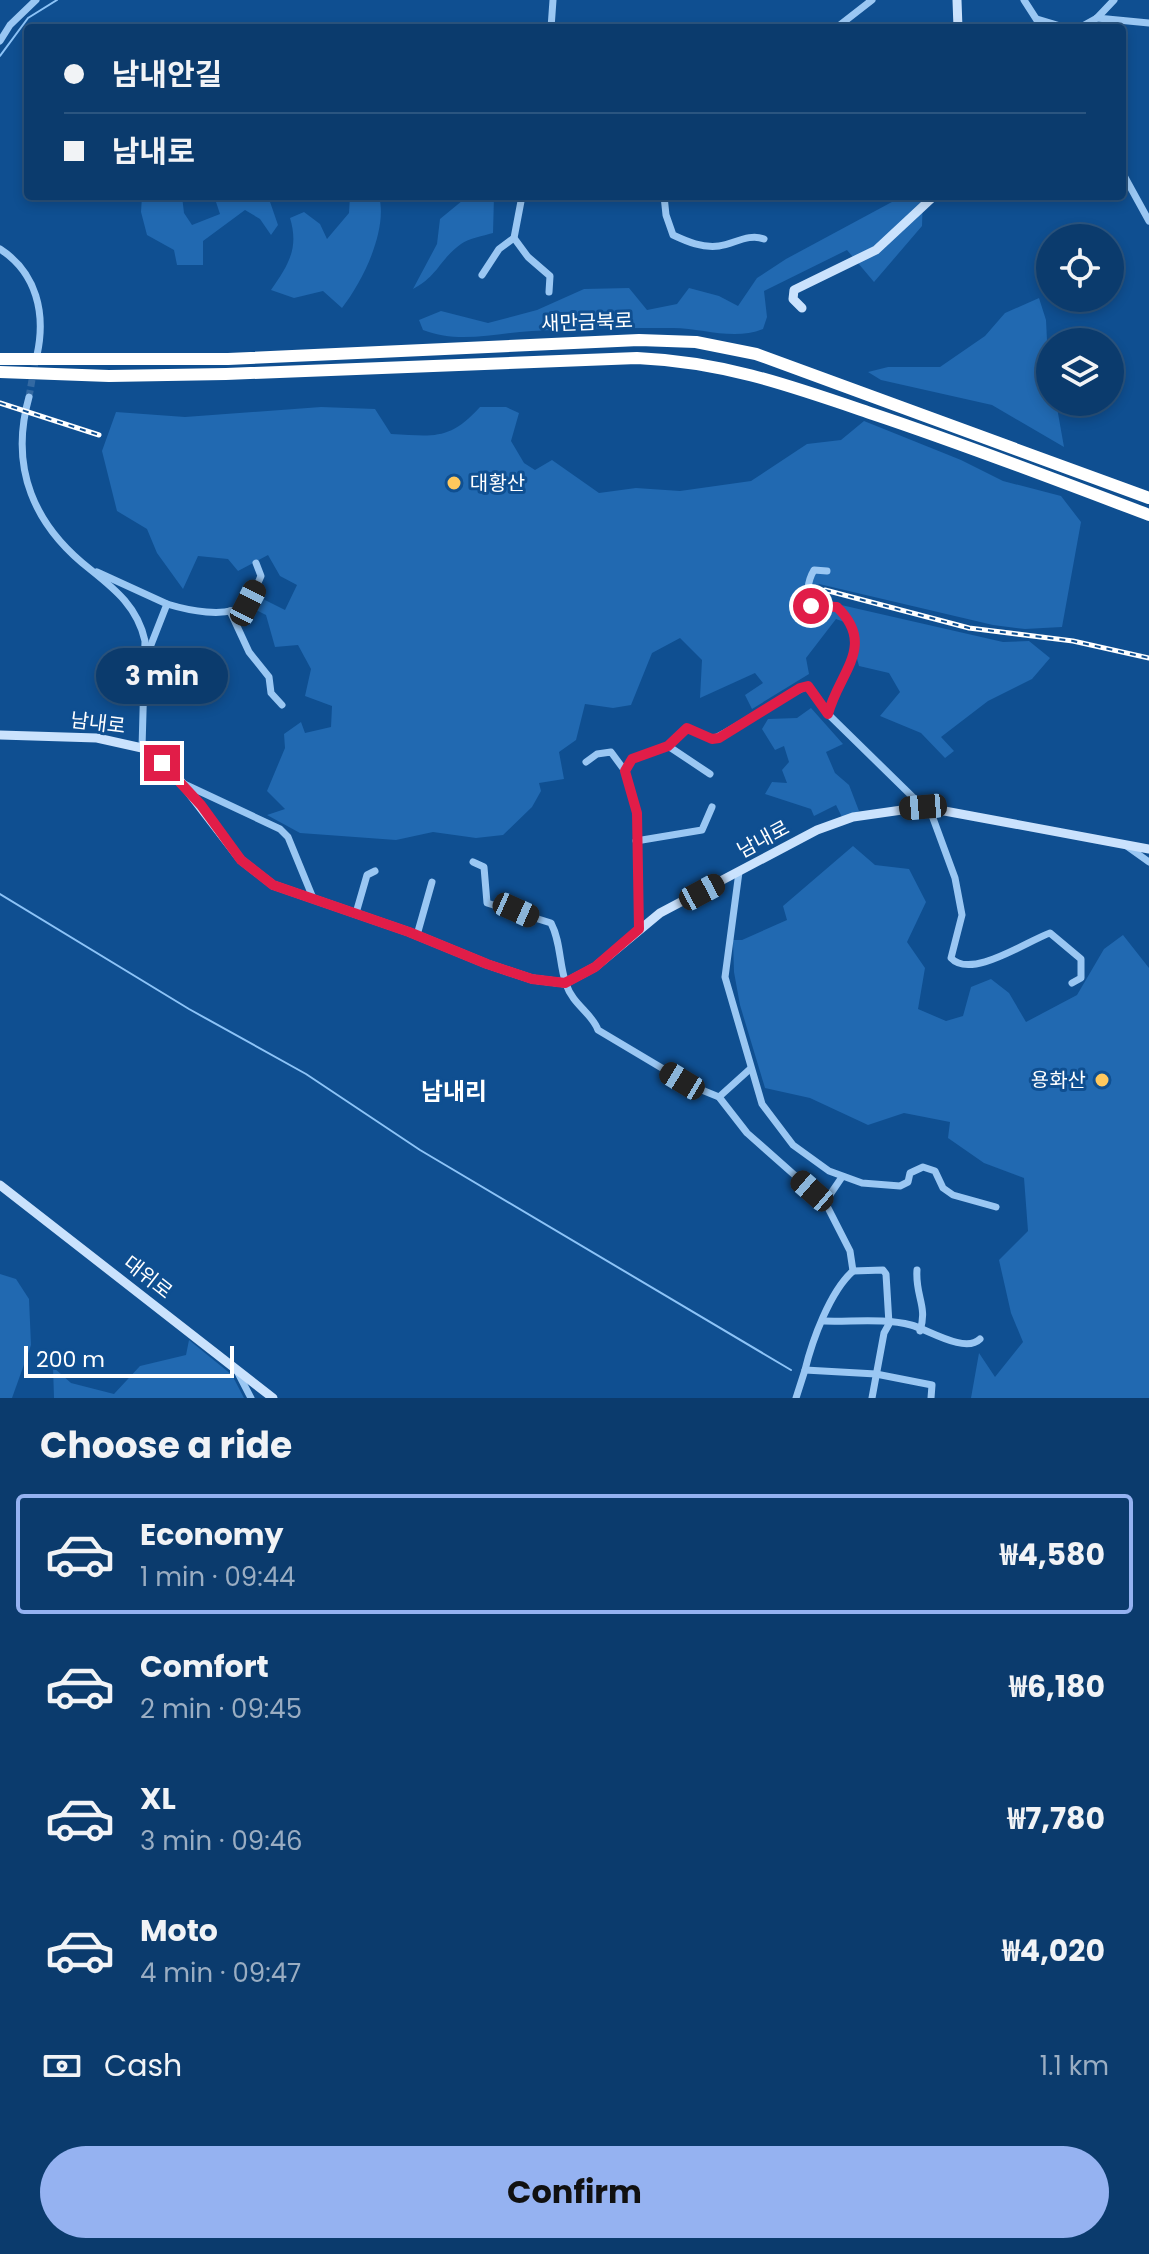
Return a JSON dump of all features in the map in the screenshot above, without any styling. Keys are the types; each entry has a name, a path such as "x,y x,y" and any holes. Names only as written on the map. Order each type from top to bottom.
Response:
{"highway":[{"name":"새만금북로","path":"0,359 213,359 579,342 696,342 756,354 1149,498"},
{"name":"새만금북로","path":"0,372 109,376 637,358 683,360 760,376 940,437 1149,515"}],"street":[{"path":"0,41 10,25 36,0"},
{"path":"551,24 553,0"},
{"path":"841,24 872,0"},
{"path":"957,0 958,24"},
{"path":"1024,0 1040,24"},
{"path":"1086,24 1097,18 1114,0"},
{"path":"1097,18 1149,23"},
{"path":"1037,19 1054,24"},
{"path":"1126,179 1149,221"},
{"path":"482,275 489,261 514,238 521,200"},
{"path":"664,200 673,235 689,242 702,247 721,246 752,237 764,239"},
{"path":"802,308 793,299 794,290 876,250 930,200"},
{"path":"514,238 528,257 550,276 549,292"},
{"path":"0,249 17,260 34,290 41,319 37,355"},
{"path":"29,397 22,421 23,459 34,506 59,542 122,596 142,626 142,748"},
{"path":"91,571 101,572 167,604 204,611 230,611 248,603 261,576 256,563"},
{"path":"827,571 814,570 809,579 807,596 811,606 837,607 851,621 857,634 854,654 828,714"},
{"path":"144,663 167,604"},
{"path":"230,611 249,652 269,677 271,693 282,705"},
{"path":"625,771 632,759 668,746 687,728 712,739 719,738 753,714 808,686 828,714 926,809 955,878 962,915 951,958 962,965 989,962 1050,933 1081,959 1081,978 1072,983"},
{"name":"남내로","path":"0,735 97,738 142,748 181,782 241,860 273,885 417,935 516,974 565,983 595,967 660,913 817,830 853,817 926,809 993,818 1149,849"},
{"path":"668,746 710,774"},
{"path":"586,762 597,754 611,752 625,771 637,813 639,929"},
{"path":"181,782 280,829 288,837 313,898"},
{"path":"636,841 702,830 712,807"},
{"path":"1122,844 1149,862"},
{"path":"473,862 484,867 487,903 551,923 557,934 565,983 575,1005 596,1022 598,1030 682,1081 719,1097 747,1133 825,1202 846,1241 853,1271"},
{"path":"356,913 367,875 375,871"},
{"path":"739,872 725,977 762,1104 793,1145 809,1159 842,1177 900,1186 908,1182 910,1173 923,1167 935,1171 943,1188 953,1195 996,1207"},
{"path":"417,935 432,882"},
{"path":"719,1097 750,1069"},
{"path":"825,1202 842,1177"},
{"name":"대위로","path":"0,1185 273,1398"},
{"path":"796,1398 814,1335 824,1321 843,1279 853,1271 883,1270 889,1324 884,1333 872,1398"},
{"path":"917,1270 916,1289 925,1308 920,1331"},
{"path":"824,1321 913,1325 920,1331 968,1344 980,1339"},
{"path":"805,1370 876,1374 932,1385 931,1398"},
{"path":"237,1372 251,1398"}],"shaded area":[{"path":"142,200 182,200 184,213 192,225 220,214 215,200 269,200 278,225 271,235 260,219 245,210 203,241 203,265 177,265 174,250 147,235 141,212"},
{"path":"350,200 380,200 380,224 372,255 342,308 323,291 294,298 271,290 291,256 293,229 290,218 304,212 320,224 327,239 349,213"},
{"path":"463,200 494,200 493,233 461,244 428,279 413,289 437,244 440,219"},
{"path":"896,200 923,200 922,226 874,282 847,250 764,291 767,317 763,329 752,332 729,334 673,328 602,328 464,337 423,330 419,320 441,311 488,323 537,310 584,289 629,288 647,310 677,304 689,288 719,296 738,306 757,278"},
{"path":"1036,299 1036,312 1043,312 1046,328 1036,328 1036,416 1058,416 1064,447 992,405 881,380 868,372 888,367 940,367 985,336 1005,313"},
{"path":"321,407 375,409 391,434 430,435 459,426 480,407 506,407 519,413 511,441 524,463 535,470 552,460 599,493 636,488 680,491 751,481 807,444 841,440 864,421 961,460 1003,481 1061,496 1081,522 1062,627 1025,629 993,625 819,584 813,592 828,602 1003,642 1029,641 1050,658 1032,679 988,701 941,737 954,751 945,758 921,733 880,716 900,692 889,673 859,666 847,623 836,619 806,658 809,674 752,709 745,695 763,683 755,673 700,698 702,660 680,638 652,653 631,705 613,708 585,704 576,740 559,752 564,779 539,783 541,791 532,807 503,835 476,838 433,832 396,840 300,833 267,815 285,809 267,791 285,748 284,734 301,722 305,733 331,727 332,706 305,696 311,669 298,645 275,647 266,615 252,608 259,597 285,610 297,585 280,576 268,555 238,571 228,559 198,556 183,589 157,553 147,529 117,511 102,451 116,412 185,417"},
{"path":"811,708 843,744 826,752 835,773 849,785 859,811 842,817 836,805 814,816 811,809 765,794 772,782 787,783 782,770 789,762 784,746 775,750 762,729 768,719 797,718"},
{"path":"853,846 875,865 909,869 926,902 907,942 925,968 918,1009 946,1021 963,1016 971,987 991,979 1009,993 1026,1022 1077,995 1104,949 1123,935 1149,968 1149,1398 971,1398 979,1353 995,1377 1023,1342 1011,1313 999,1260 1028,1231 1024,1178 984,1163 948,1138 950,1122 904,1113 868,1125 810,1098 765,1088 740,1005 734,972 733,940 742,940 787,920 783,906"},
{"path":"0,1274 16,1279 29,1299 31,1345 12,1398 0,1398"},
{"path":"189,1340 232,1375 244,1398 54,1398 53,1367 71,1383 114,1394 140,1366 186,1355"}],"waterway":[{"path":"0,56 28,18 57,0"},
{"path":"0,894 189,1009 306,1074 420,1150 791,1370"}],"tunnel":[{"path":"29,397 36,357"}],"railway":[{"path":"0,403 99,435"},
{"path":"825,590 969,628 1073,641 1149,658"}],"place":[{"name":"대황산","path":"454,483"},
{"name":"용화산","path":"1102,1080"}],"district":[{"name":"남내리","path":"454,1091"}],"route":[{"path":"162,763 201,805 241,860 273,885 409,932 469,958 532,979 565,983 595,967 639,929 637,813 625,771 632,759 668,746 687,728 712,739 719,738 739,722 808,686 828,714 854,654 857,634 851,621 837,607 811,606"}]}
